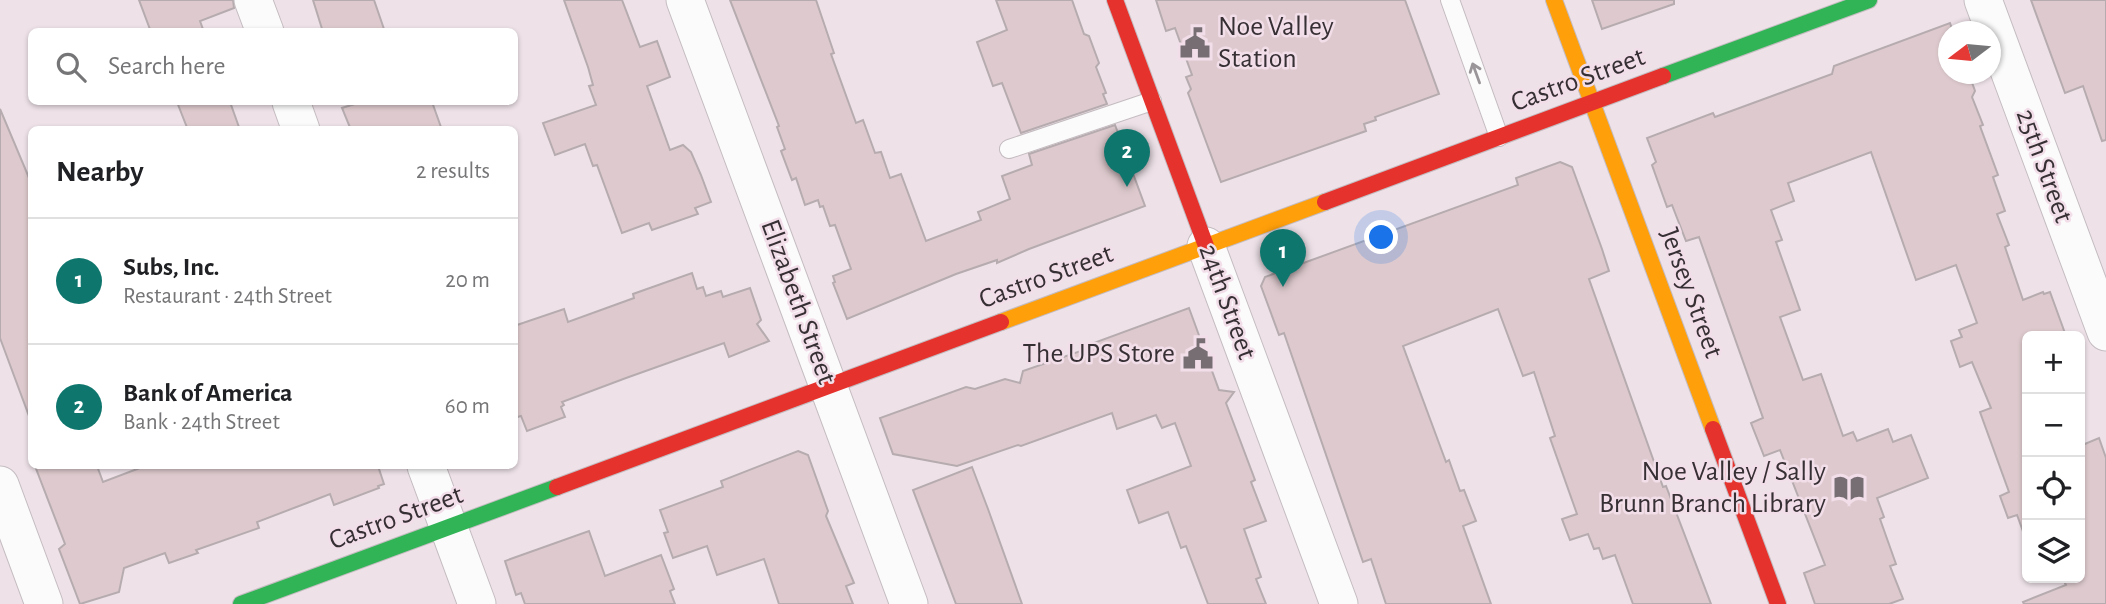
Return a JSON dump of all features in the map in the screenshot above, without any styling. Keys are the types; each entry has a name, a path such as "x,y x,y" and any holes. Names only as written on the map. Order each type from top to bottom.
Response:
{"street":[{"path":"253,0 264,28"},
{"name":"Elizabeth Street","path":"685,0 909,604"},
{"name":"24th Street","path":"1115,0 1339,604"},
{"name":"Jersey Street","path":"1553,0 1778,604"},
{"name":"Castro Street","path":"242,604 1869,0"},
{"name":"25th Street","path":"1983,0 2106,332"},
{"path":"292,105 300,126"},
{"path":"427,469 477,604"},
{"path":"0,485 44,604"}],"lane":[{"path":"1450,0 1499,137"},
{"path":"1009,149 1152,101"}],"building":[{"path":"139,0 233,0 234,8 200,21 203,28 150,28"},
{"path":"313,0 374,0 384,28 322,28"},
{"path":"564,0 622,0 640,47 657,41 670,77 647,86 670,150 683,145 691,152 701,175 711,202 695,208 698,214 652,230 649,223 622,233 597,165 593,166 585,144 555,155 543,123 596,105 589,86 593,85 588,67"},
{"path":"730,0 816,0 834,53 831,54 856,123 863,120 875,153 881,152 890,178 901,174 926,241 981,220 978,212 1010,199 1002,176 1032,165 1029,154 1115,125 1145,206 997,263 997,260 956,274 847,319 833,283 833,276 851,269 835,225 830,226 818,200 805,205 796,178 792,180 781,151 785,149 777,127 779,126"},
{"path":"996,0 1072,0 1084,34 1089,36 1099,63 1096,67 1106,93 1103,94 1107,104 1021,133 1002,83 993,86 977,42 1007,30"},
{"path":"1156,0 1405,0 1439,94 1375,117 1376,120 1364,124 1366,131 1221,182 1188,93 1191,89 1186,77 1192,75 1175,28 1166,31"},
{"path":"1592,0 1674,0 1674,4 1602,29"},
{"path":"2031,0 2106,0 2106,140 2102,141 2083,86 2065,93"},
{"path":"1938,27 1938,84 1973,84 1975,91 1972,97 1998,175 1993,177 2005,211 1997,214 2009,245 2005,247 2023,300 2050,292 2064,331 2022,331 2022,529 2017,515 2008,518 2000,496 2009,492 1980,412 1991,408 1972,362 1960,367 1951,341 1962,337 1959,330 1977,323 1956,265 1916,280 1871,152 1788,183 1794,201 1771,210 1782,240 1776,242 1800,310 1780,317 1803,380 1821,374 1843,436 1853,432 1857,441 1888,429 1893,442 1911,435 1928,478 1877,498 1884,517 1880,519 1896,564 1890,566 1903,599 1889,604 1815,604 1804,573 1825,565 1780,450 1764,456 1751,423 1763,418 1699,237 1686,241 1672,205 1667,207 1652,165 1656,162 1647,138 1713,113 1715,117 1832,74 1834,66"},
{"path":"178,105 231,105 239,126 186,126"},
{"path":"352,105 433,105 441,126 349,126 342,108"},
{"path":"0,109 28,176 28,413 0,338"},
{"path":"1560,162 1572,167 1602,249 1609,271 1589,279 1663,487 1666,486 1711,604 1633,604 1615,555 1603,559 1599,548 1594,549 1588,534 1570,540 1562,519 1577,514 1550,438 1555,436 1534,372 1523,376 1498,309 1403,346 1446,462 1449,460 1460,491 1464,490 1476,521 1463,526 1491,604 1386,604 1371,559 1363,562 1284,333 1279,335 1261,286 1265,277 1518,185 1516,178"},
{"path":"692,273 697,289 703,287 706,296 721,291 723,297 750,288 761,320 757,324 769,341 729,357 724,343 626,378 562,402 565,417 527,431 521,416 518,417 518,325 564,309 568,322 634,298 633,294"},
{"path":"1189,308 1219,390 1234,392 1226,403 1255,480 1251,482 1266,521 1244,529 1261,577 1256,579 1266,604 1208,604 1186,546 1181,548 1168,512 1139,523 1127,490 1191,466 1175,423 1162,428 1156,415 1117,429 1112,413 957,466 893,454 880,418 966,387 975,389 1005,379 1020,383 1023,371"},
{"path":"2099,438 2106,458 2106,604 2024,604 2023,602 2066,585 2065,583 2085,583 2085,444"},
{"path":"798,451 808,455 828,511 826,516 854,583 846,586 853,604 779,604 764,559 717,575 707,546 673,558 664,533 668,532 660,510 723,487 721,481"},
{"path":"972,467 1022,604 956,604 913,490"},
{"path":"36,469 98,469 103,482 137,469 379,469 384,484 334,505 330,494 257,522 259,528 196,550 198,553 169,563 165,553 124,568 119,592 80,604 59,549 65,544"},
{"path":"589,531 605,576 661,555 674,589 670,591 675,604 525,604 521,593 516,595 505,561"}],"traffic: fast":[{"path":"1663,76 1869,0"},
{"path":"241,604 557,487"}],"traffic: slow":[{"path":"1554,0 1713,429"},
{"path":"1001,322 1325,202"}],"traffic: jam":[{"path":"1115,0 1206,246"},
{"path":"1325,202 1663,76"},
{"path":"557,487 1001,322"},
{"path":"1713,429 1778,604"}],"place":[{"name":"Noe Valley Station","path":"1195,43"},
{"name":"Bank of America","path":"1127,187"},
{"name":"Subs, Inc.","path":"1283,287"},
{"name":"The UPS Store","path":"1198,354"},
{"name":"Noe Valley / Sally Brunn Branch Library","path":"1849,488"}]}
